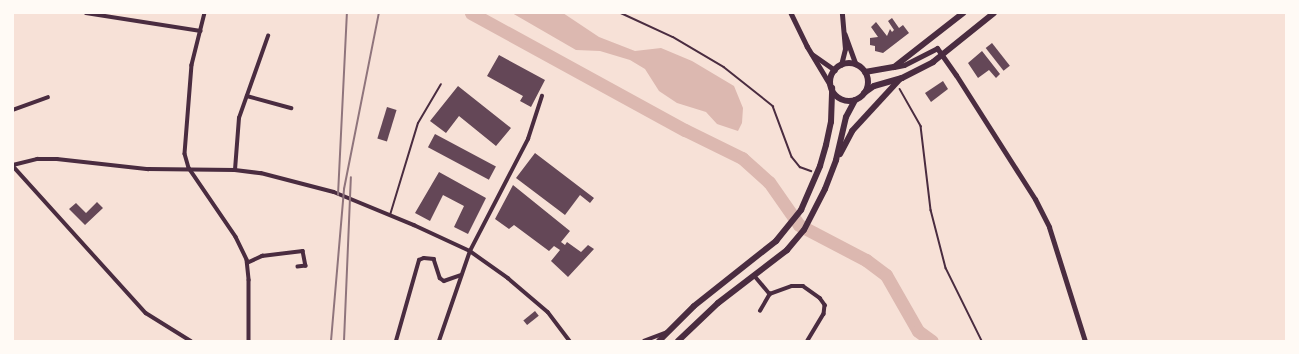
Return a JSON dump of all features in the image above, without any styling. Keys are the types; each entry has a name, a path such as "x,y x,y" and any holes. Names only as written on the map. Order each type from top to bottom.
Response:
{"main road":[{"path":"894,67 963,13"},
{"path":"836,160 846,117 855,100 874,86 902,78 923,69 942,56 994,13"},
{"path":"865,72 904,65 936,48 1007,154 1045,220 1055,243 1085,341"},
{"path":"659,341 694,306 752,262 786,232 801,210 818,172 826,145 831,122 831,87 835,70 841,65 856,64 865,72 868,80 864,93"},
{"path":"678,341 690,327 787,250 797,239 812,217 836,160 852,131 902,78"},
{"path":"831,87 840,98 855,100"}],"street":[{"path":"86,13 201,31"},
{"path":"205,13 192,65 187,104 185,154 189,168 236,237 247,263 249,341"},
{"path":"791,13 811,53 831,87"},
{"path":"841,65 844,50 842,13"},
{"path":"843,29 856,64"},
{"path":"235,170 239,118 268,36"},
{"path":"811,53 835,70"},
{"path":"247,96 291,108"},
{"path":"439,341 470,251 528,139 542,96"},
{"path":"13,110 48,97"},
{"path":"191,341 146,313 13,166 37,159 57,159 141,168 235,170 261,173 334,192 470,251 508,278 548,312 570,341"},
{"path":"247,263 262,256 303,251 306,266 298,267"},
{"path":"396,341 419,260 424,258 434,259 440,278 444,281 461,275"},
{"path":"754,275 770,294"},
{"path":"760,311 770,294 792,286 803,286 820,298 825,306 824,314 808,341"},
{"path":"644,341 667,332"}],"lane":[{"path":"390,215 418,123 441,84"}],"path":[{"path":"621,13 674,37 724,67 773,106 792,157 800,167 811,171"},
{"path":"896,89 900,89 921,126 931,210 946,268 982,341"}],"shaded area":[{"path":"512,13 563,13 599,37 635,51 661,48 692,61 734,86 743,108 742,123 738,131 717,124 706,112 677,103 659,91 645,69 630,60 600,51 576,50"}],"building":[{"path":"892,18 899,28 903,25 909,33 883,53 875,51 875,46 870,45 870,38 878,37 871,27 876,22 887,36 890,29 892,32 894,30 888,21"},
{"path":"992,43 1010,66 1004,71 986,48"},
{"path":"982,51 1000,74 996,78 989,70 978,78 968,63"},
{"path":"499,55 545,80 531,107 520,101 523,96 487,76"},
{"path":"943,81 948,89 931,102 925,93"},
{"path":"458,86 511,128 496,146 459,116 446,133 430,121"},
{"path":"387,107 397,110 387,141 377,139"},
{"path":"435,134 496,166 489,180 428,147"},
{"path":"535,153 594,198 590,203 580,195 565,215 516,178"},
{"path":"439,172 486,198 468,234 454,227 464,206 443,195 430,221 415,213"},
{"path":"513,185 570,231 561,242 565,245 567,242 581,252 588,245 594,249 568,277 551,261 560,250 554,246 549,251 514,225 509,229 495,219"},
{"path":"97,202 103,208 85,225 69,209 76,203 86,213"},
{"path":"535,311 539,316 527,325 523,320"}],"waterway":[{"path":"471,13 685,130 742,158 769,182 799,225 866,260 886,275 918,331 932,341"}],"railway":[{"path":"338,195 347,13"},
{"path":"331,341 344,189 379,13"},
{"path":"344,341 351,177"}]}
